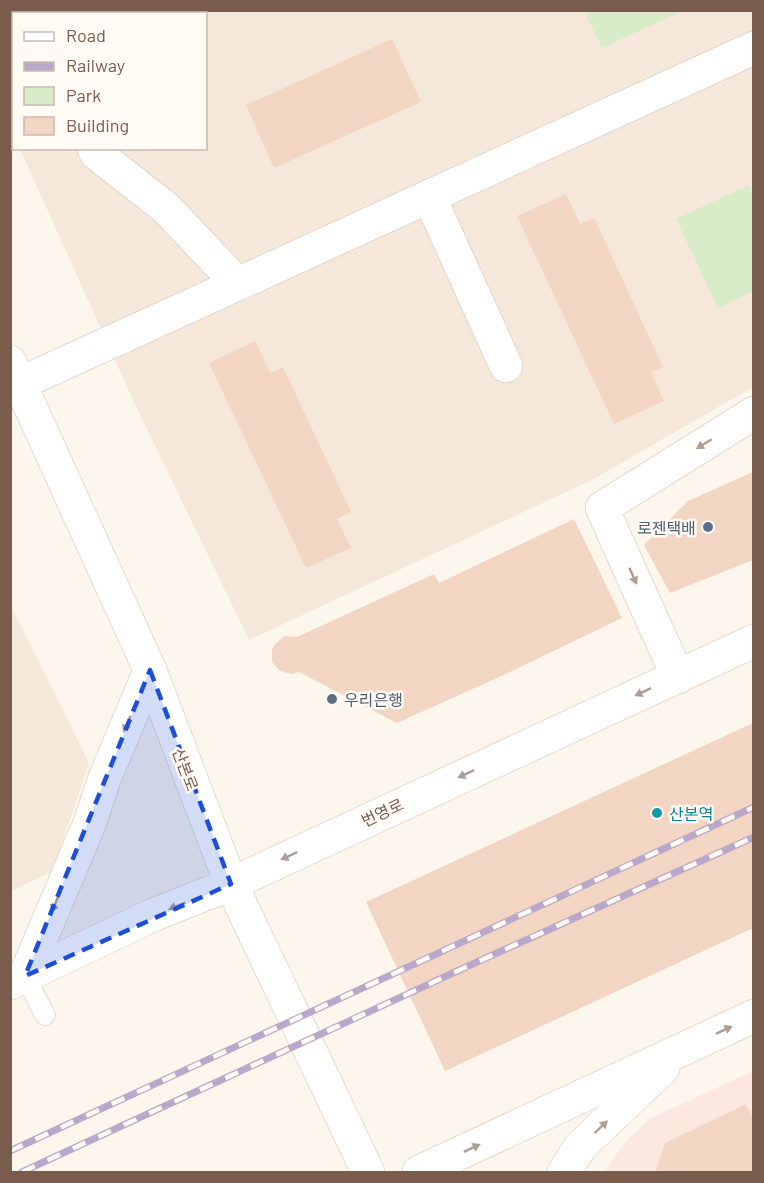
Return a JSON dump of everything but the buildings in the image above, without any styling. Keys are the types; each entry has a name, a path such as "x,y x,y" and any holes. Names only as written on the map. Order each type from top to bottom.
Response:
{"street":[{"path":"16,372 237,283 753,48"},
{"path":"95,150 97,154 166,208 237,283"},
{"path":"429,196 506,366"},
{"name":"산본로","path":"16,372 150,670 231,884 368,1173"},
{"path":"678,676 602,508 753,413"},
{"name":"번영로","path":"18,980 153,915 231,884 753,641"},
{"path":"18,980 89,825 104,780 150,670"},
{"path":"419,1173 753,1016"},
{"path":"564,1173 580,1147 683,1049"}],"lane":[{"path":"18,980 45,1015"}],"highlighted area":[{"path":"150,670 231,884 25,976"}],"shaded area":[{"path":"10,11 753,11 753,387 592,480 249,640 133,400 20,150 207,150 207,12 12,12 12,133 10,128"},
{"path":"10,604 89,763 53,871 11,891"},
{"path":"753,1071 753,1172 604,1172 626,1141 649,1119"}],"green space":[{"path":"584,11 682,11 602,48"},
{"path":"749,185 753,195 753,291 718,308 676,219"}],"railway":[{"path":"10,1151 754,807"},
{"path":"22,1172 754,837"}],"place":[{"name":"로젠택배","path":"708,527"},
{"name":"우리은행","path":"332,699"},
{"name":"산본역","path":"657,813"}]}
